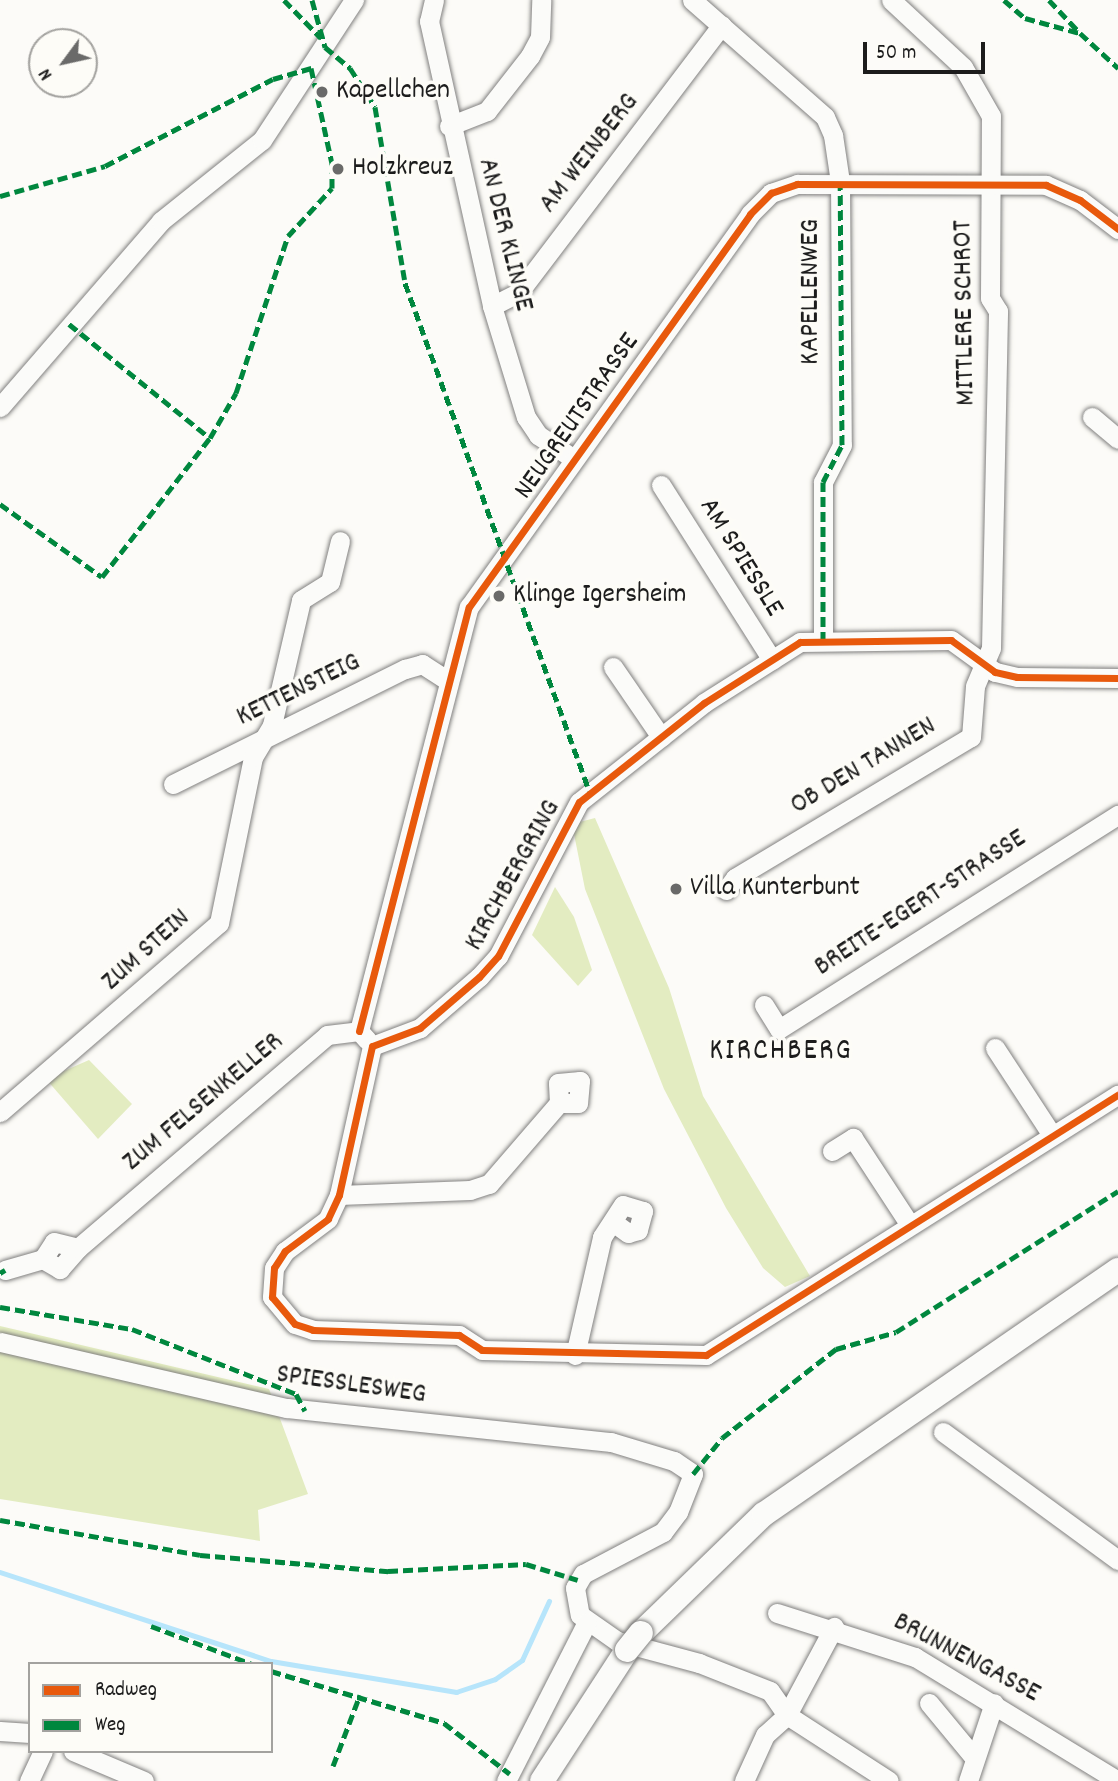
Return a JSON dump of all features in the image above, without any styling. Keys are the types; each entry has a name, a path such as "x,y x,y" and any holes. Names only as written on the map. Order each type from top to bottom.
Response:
{"main road":[{"path":"542,1781 632,1642 764,1514 1118,1270"}],"street":[{"path":"0,407 161,221 262,140 354,0"},
{"name":"AN DER KLINGE","path":"434,0 429,21 449,126 492,306 526,417 538,435 574,459"},
{"path":"449,126 487,111 530,56 540,37 541,0"},
{"name":"KAPELLENWEG","path":"692,0 825,117 839,182 842,445 823,482 823,641"},
{"name":"MITTLERE SCHROT","path":"891,0 979,88 991,116 990,298 998,311 991,648 985,664"},
{"name":"AM WEINBERG","path":"492,306 519,292 722,25"},
{"name":"NEUGREUTSTRASSE","path":"359,1031 447,680 468,607 750,214 771,193 797,184 839,182 1046,185 1080,200 1118,229"},
{"path":"1091,416 1118,439"},
{"name":"AM SPIESSLE","path":"661,485 772,660"},
{"name":"ZUM STEIN","path":"0,1112 219,923 253,757 272,725 301,600 330,582 340,541"},
{"name":"KIRCHBERGRING","path":"372,1046 420,1028 480,977 498,956 571,812 661,737 800,642 951,640 985,664 1017,677 1118,678"},
{"name":"KETTENSTEIG","path":"173,784 405,669 422,664 447,680"},
{"name":"OB DEN TANNEN","path":"726,890 735,878 971,737 975,686 985,664"},
{"path":"613,667 661,737"},
{"name":"BREITE-EGERT-STRASSE","path":"764,1005 779,1029 1118,815"},
{"path":"359,1031 372,1046 339,1195 328,1219 285,1251 274,1268 272,1297 295,1324 458,1335 482,1350 706,1355 1118,1095"},
{"name":"ZUM FELSENKELLER","path":"5,1270 43,1259 54,1242 78,1248 327,1035 359,1031"},
{"path":"995,1048 1052,1135"},
{"path":"339,1195 470,1190 489,1184 559,1103"},
{"path":"832,1152 853,1138 910,1225"},
{"path":"575,1354 602,1237 614,1223"},
{"name":"SPIESSLESWEG","path":"0,1342 287,1408 620,1444 693,1474 663,1532 594,1563 578,1580 577,1605 587,1622"},
{"path":"943,1432 1118,1560"},
{"name":"BRUNNENGASSE","path":"777,1613 834,1627 915,1657 1118,1781"},
{"path":"506,1781 587,1622 632,1642 742,1677 770,1691 787,1715 889,1781"},
{"path":"744,1781 765,1735 787,1715 834,1627"},
{"path":"929,1703 972,1755"},
{"path":"968,1781 972,1755 994,1703"},
{"path":"0,1731 28,1733"},
{"path":"29,1781 42,1753"},
{"path":"78,1753 145,1781"}],"green space":[{"path":"595,818 669,988 703,1096 810,1276 785,1287 763,1268 726,1208 664,1089 585,889 572,824"},
{"path":"555,887 574,917 592,970 578,986 532,935"},
{"path":"89,1060 132,1104 98,1139 46,1079"},
{"path":"0,1326 269,1389 308,1494 258,1510 260,1541 0,1499"}],"waterway":[{"path":"0,1572 271,1661 456,1692 495,1679 522,1660 549,1601"}],"marked path":[{"path":"284,0 321,38"},
{"path":"312,0 325,47 350,68 375,107 405,283 590,793"},
{"path":"1004,0 1025,18 1080,33 1118,68"},
{"path":"1049,0 1080,33"},
{"path":"0,196 105,166 273,79 311,68 333,168"},
{"path":"0,504 102,577 210,438 236,393 288,236 332,188 332,162"},
{"path":"823,641 823,482 842,445 840,182"},
{"path":"69,324 210,438"},
{"path":"693,1474 722,1438 836,1349 896,1332 1118,1191"},
{"path":"0,1273 5,1270"},
{"path":"0,1307 132,1329 296,1394 305,1411"},
{"path":"0,1520 200,1555 388,1571 526,1564 578,1580"},
{"path":"151,1626 247,1662"},
{"path":"273,1672 444,1723 510,1774"},
{"path":"333,1766 360,1695"}],"cycle path":[{"path":"359,1031 469,607 750,214 771,193 797,184 1046,185 1080,200 1118,229"},
{"path":"1118,678 1017,677 995,672 951,640 800,642 704,703 579,802 498,956 479,977 420,1028 372,1046 339,1195 328,1219 285,1251 274,1268 272,1297 295,1324 313,1330 459,1335 482,1350 706,1355 1118,1095"}],"place":[{"name":"Kapellchen","path":"322,92"},
{"name":"Holzkreuz","path":"338,169"},
{"name":"Klinge Igersheim","path":"499,596"},
{"name":"Villa Kunterbunt","path":"676,889"}],"district":[{"name":"KIRCHBERG","path":"781,1053"}]}
